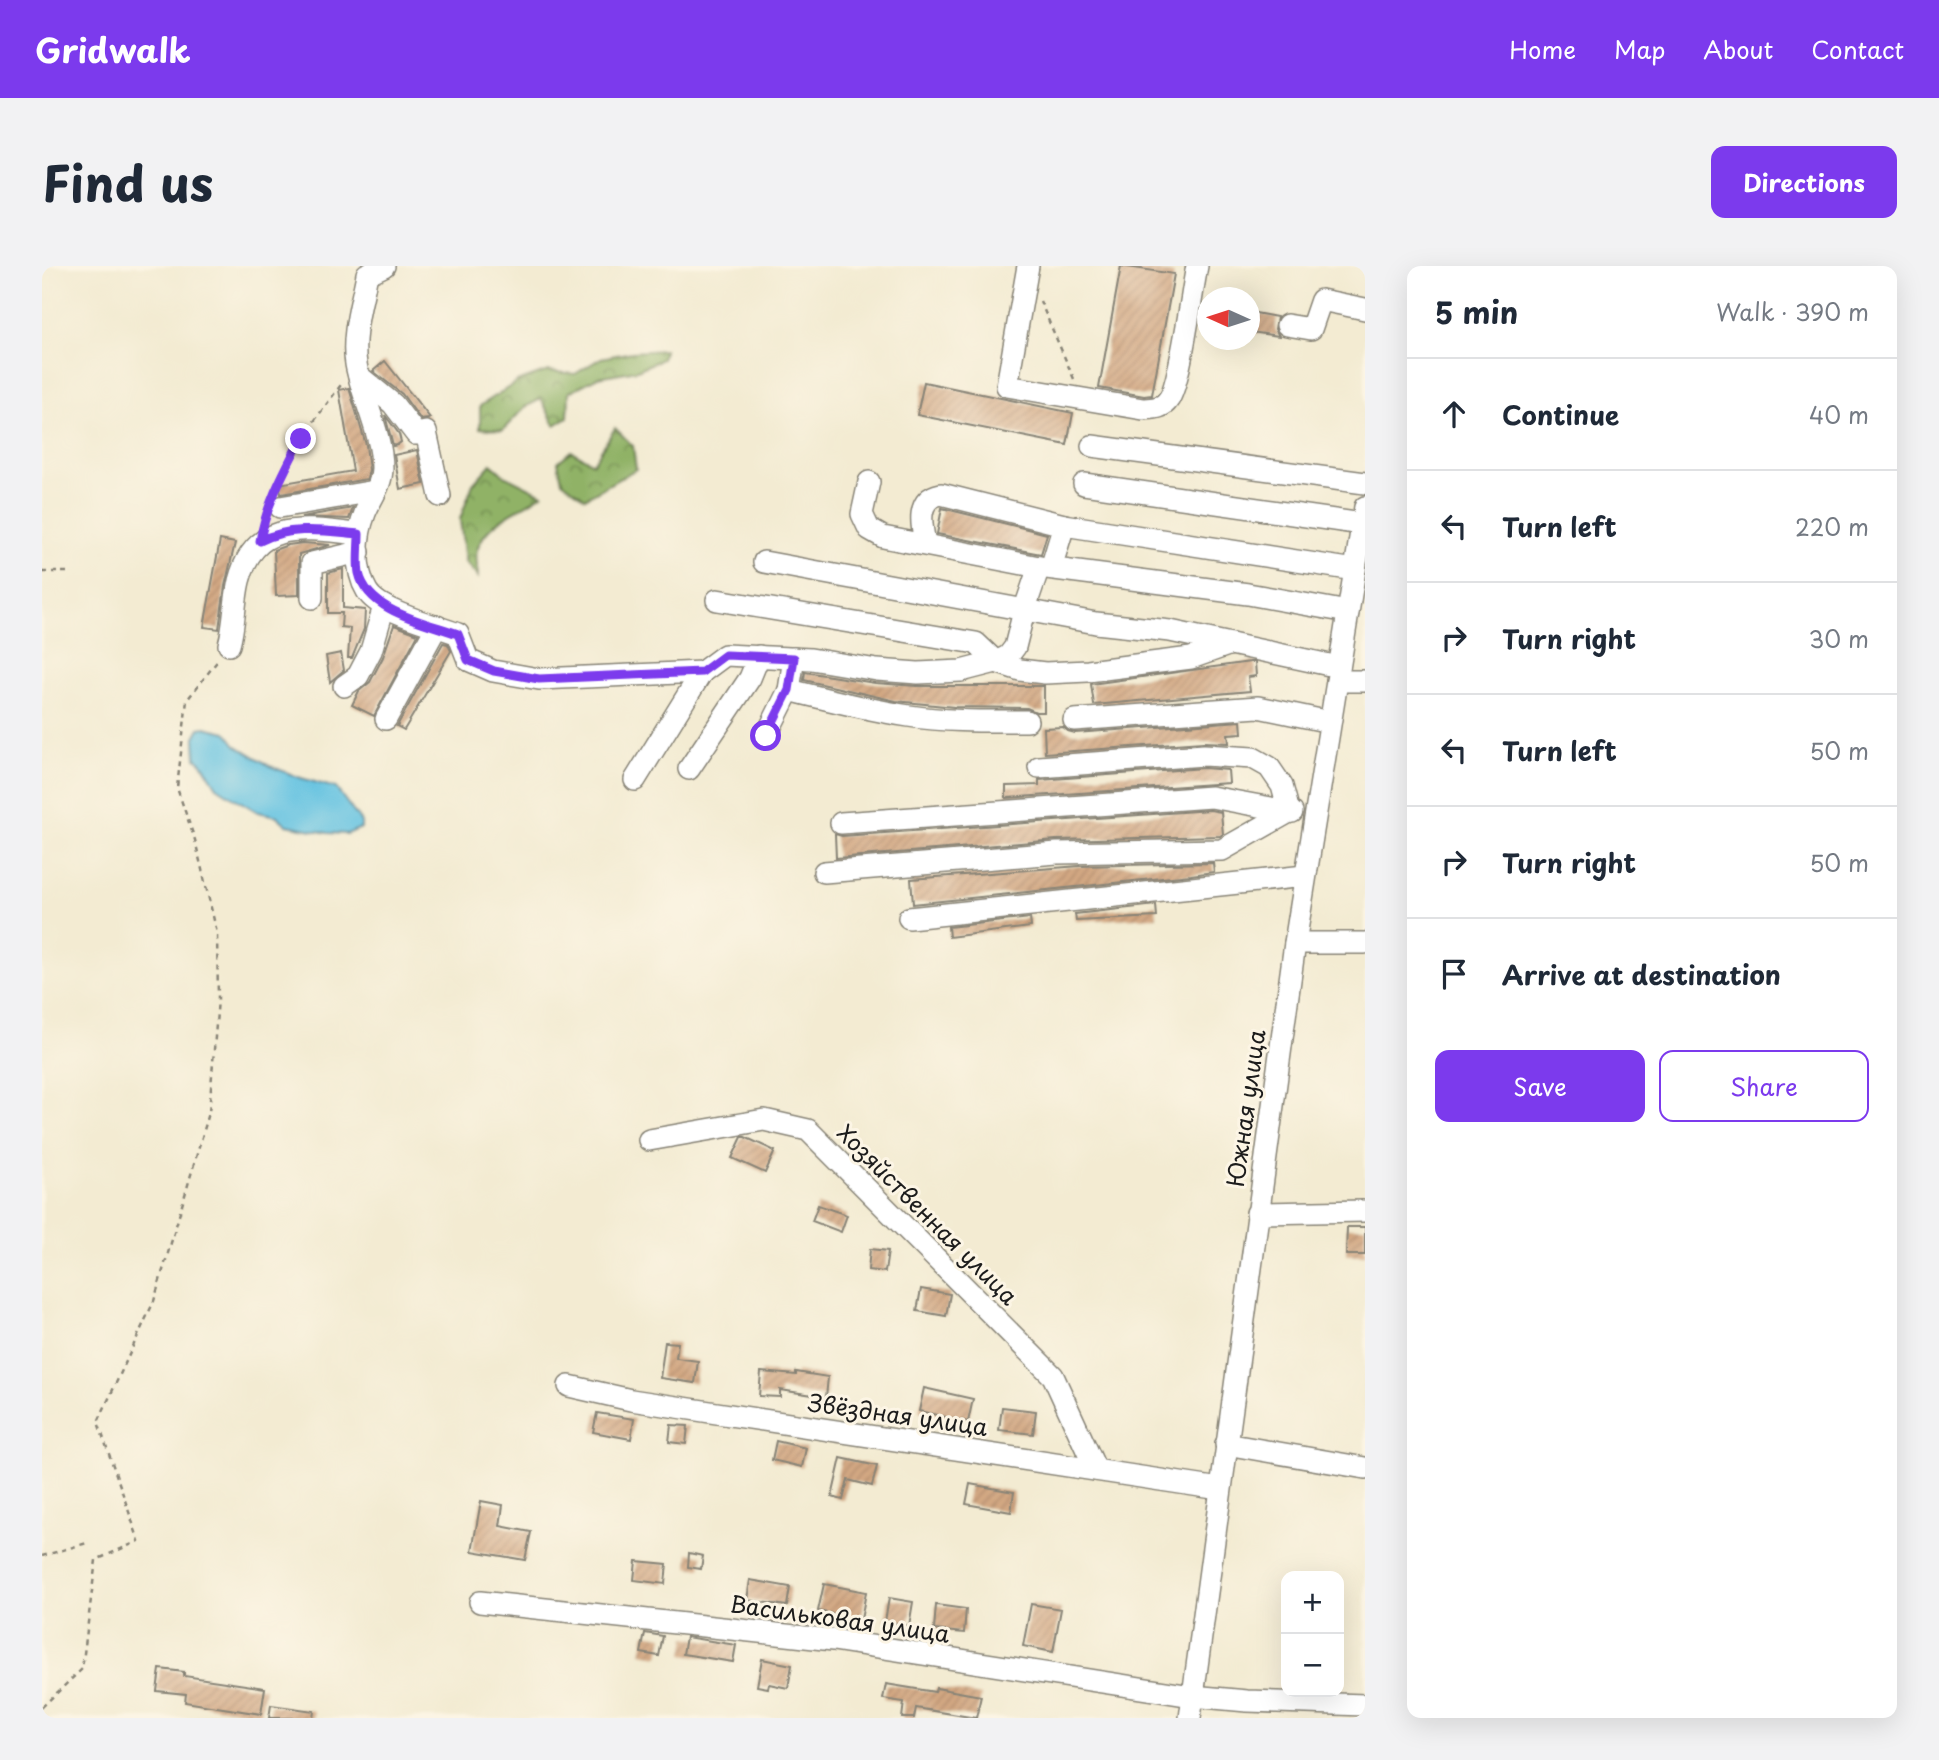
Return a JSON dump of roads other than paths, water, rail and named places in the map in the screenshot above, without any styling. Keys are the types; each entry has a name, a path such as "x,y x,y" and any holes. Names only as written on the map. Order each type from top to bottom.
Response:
{"street":[{"path":"1028,266 1007,386 1143,409 1160,408 1170,399 1197,266"},
{"path":"371,269 354,344 382,467 381,480 365,513 359,543 359,572 368,594 384,606 458,634 468,660 494,671 539,679 702,672"},
{"path":"1287,325 1311,329 1321,300 1365,309"},
{"path":"358,370 393,404 416,434 426,432 440,496"},
{"path":"1092,446 1365,483"},
{"path":"869,482 862,514 869,529 883,537 1045,567 1248,594 1348,612"},
{"path":"1084,484 1364,516"},
{"path":"277,499 375,491"},
{"path":"925,543 920,518 924,504 933,495 941,494 1065,525 1355,570"},
{"name":"Южная улица","path":"1190,1718 1294,943 1364,516"},
{"path":"635,780 702,672 725,655 794,658 919,673 961,671 1008,656 1014,647 1024,611 1065,525"},
{"path":"229,645 235,623 242,571 246,559 260,541 276,533 313,530 359,543"},
{"path":"313,598 312,563 359,543"},
{"path":"764,562 1024,611 1096,623 1170,631 1231,644 1365,681"},
{"path":"718,600 976,643 996,662 1020,670 1045,673 1088,671 1191,659 1231,644"},
{"path":"344,686 358,676 371,651 384,606"},
{"path":"386,719 437,626"},
{"path":"689,769 750,678 759,656"},
{"path":"766,736 789,690 794,658"},
{"path":"789,690 841,704 912,716 1027,721"},
{"path":"1074,720 1258,707 1330,722"},
{"path":"1038,767 1204,755 1253,758 1269,767 1282,786 1289,812"},
{"path":"841,823 1211,797 1289,812 1315,813"},
{"path":"824,872 1058,853 1222,850 1289,812"},
{"path":"909,918 1305,876"},
{"path":"1294,943 1365,943"},
{"name":"Хозяйственная улица","path":"649,1140 764,1120 808,1130 1053,1376 1096,1470"},
{"path":"1257,1213 1365,1211"},
{"name":"Звёздная улица","path":"569,1386 631,1401 1220,1489"},
{"path":"1226,1444 1365,1468"},
{"name":"Васильковая улица","path":"480,1602 833,1640 1192,1696 1247,1701 1365,1705"}],"water":[{"path":"200,728 226,732 236,745 270,766 336,788 361,822 361,828 347,834 287,825 277,816 258,812 217,787 196,758 195,737"}]}
